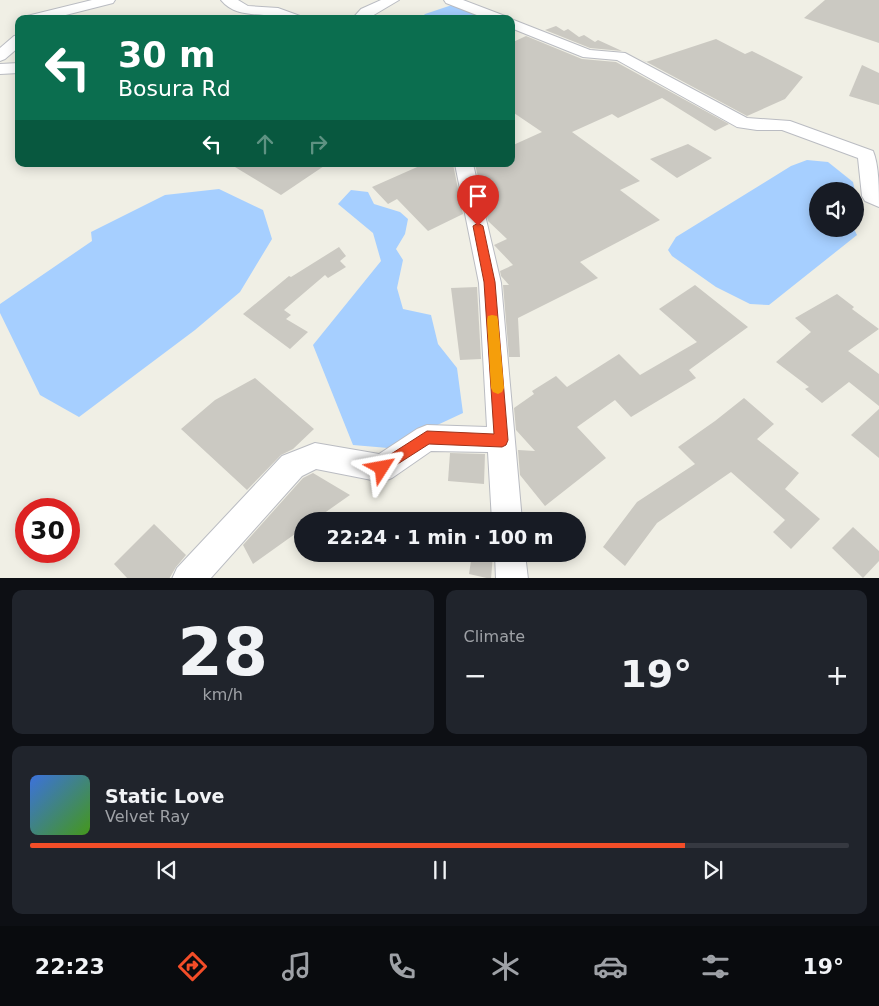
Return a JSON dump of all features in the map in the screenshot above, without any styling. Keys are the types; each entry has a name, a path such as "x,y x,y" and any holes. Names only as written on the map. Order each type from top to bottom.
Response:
{"street":[{"path":"48,15 108,0"},
{"path":"228,0 245,10 278,12 285,15"},
{"path":"363,15 392,0"},
{"path":"451,0 490,15"},
{"path":"515,25 588,54 620,56 743,123 784,125 868,155 872,196 879,200"},
{"path":"0,56 15,43"},
{"path":"0,69 15,68"},
{"path":"465,167 490,282 507,512"},
{"path":"188,578 292,466 315,456 382,468 427,438 502,440"},
{"path":"511,562 512,578"}],"water":[{"path":"452,5 478,15 424,15"},
{"path":"807,160 828,162 853,182 809,182 809,237 854,237 769,305 750,304 716,287 672,256 668,250 676,237 791,166"},
{"path":"219,189 263,210 272,239 240,292 195,330 79,417 40,395 0,313 0,304 92,241 91,232 165,195"},
{"path":"351,190 368,192 374,204 400,212 408,219 405,234 396,249 403,260 397,288 403,309 431,315 438,344 457,368 463,413 388,448 353,445 313,345 381,261 373,233 338,204"}],"building":[{"path":"825,0 879,0 879,43 804,18"},
{"path":"556,26 564,31 568,29 579,37 584,35 595,42 598,40 622,51 590,48 545,30"},
{"path":"526,36 582,59 616,62 729,124 715,131 662,98 618,118 612,114 572,132 640,181 620,190 660,220 580,262 598,278 518,318 520,357 509,357 503,285 509,285 501,276 500,271 513,265 494,245 507,239 488,221 476,167 515,167 515,144 542,132 515,114 515,41"},
{"path":"716,39 745,54 752,51 803,77 785,99 747,116 646,62"},
{"path":"862,65 879,73 879,105 849,96"},
{"path":"688,144 712,158 677,178 650,159"},
{"path":"235,167 323,167 281,195"},
{"path":"417,167 454,167 463,214 428,231 397,199 388,204 372,187"},
{"path":"339,247 346,256 340,261 346,267 328,278 325,275 284,310 291,315 286,319 308,332 290,349 243,314 289,276 291,277"},
{"path":"695,285 748,327 689,370 696,378 631,417 615,400 577,427 606,458 545,506 520,475 518,450 535,451 516,430 514,408 534,394 532,391 556,376 567,387 619,354 640,375 697,342 659,309"},
{"path":"477,287 481,359 460,360 451,288"},
{"path":"837,294 854,307 852,309 879,329 848,351 879,374 879,406 849,382 822,403 805,389 809,387 776,362 811,332 795,318"},
{"path":"255,378 314,429 293,449 281,455 247,490 181,429 215,400"},
{"path":"744,398 774,424 757,439 799,473 785,489 820,519 791,549 773,532 785,520 731,472 657,523 625,566 603,547 637,502 695,464 678,447"},
{"path":"879,409 879,458 851,435"},
{"path":"450,453 485,454 484,484 448,481"},
{"path":"313,473 350,495 326,512 294,512 294,535 253,564 243,545 303,478"},
{"path":"154,524 186,555 170,578 127,578 114,564"},
{"path":"853,527 879,551 879,561 863,578 832,548"},
{"path":"471,562 492,562 491,578 469,574"}],"slow traffic":[{"path":"492,320 498,388"}],"route":[{"path":"382,468 427,438 502,440 490,282 478,226"}]}
